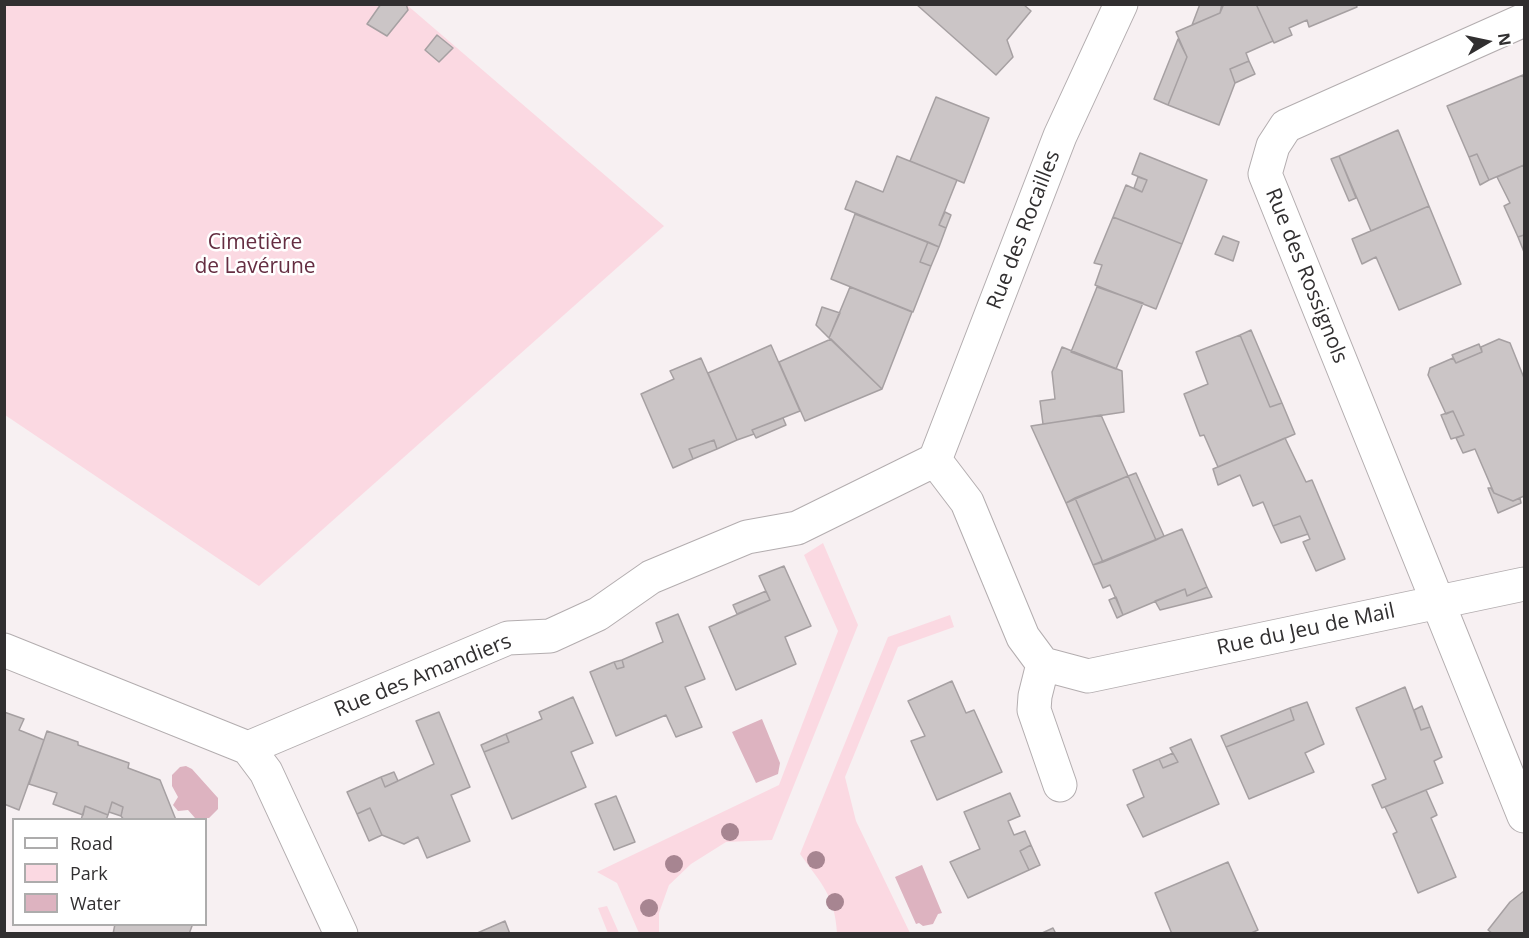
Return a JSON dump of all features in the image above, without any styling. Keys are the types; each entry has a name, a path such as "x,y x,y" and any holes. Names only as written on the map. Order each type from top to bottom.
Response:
{"street":[{"name":"Rue des Rocailles","path":"935,460 1060,136 1117,6"},
{"name":"Rue des Rossignols","path":"1524,20 1286,126 1273,146 1265,174 1524,816"},
{"path":"935,460 967,502 1023,637 1043,664 1034,710 1060,785"},
{"name":"Rue des Amandiers","path":"248,748 508,638 550,636 598,614 651,577 747,537 797,528 935,460"},
{"name":"Rue du Jeu de Mail","path":"1043,664 1088,676 1524,584"},
{"path":"4,650 248,748 266,772 341,933"}],"green space":[{"name":"Cimetière de Lavérune","path":"4,5 407,5 664,226 259,586 5,415"},
{"path":"823,543 858,625 772,840 726,842 691,864 669,885 659,913 659,933 639,933 617,883 597,872 779,785 838,631 804,555"},
{"path":"950,615 954,627 898,647 845,777 856,821 910,933 837,933 836,920 826,890 800,854 888,637"},
{"path":"607,906 619,933 608,933 598,908"}],"water":[{"path":"762,719 780,763 778,774 756,783 732,732"},
{"path":"186,766 192,769 218,798 218,809 209,818 195,818 188,810 178,811 173,805 178,797 172,786 172,775 180,767"},
{"path":"922,865 942,913 938,914 933,924 923,926 916,924 895,877"}],"building":[{"path":"381,4 406,4 408,10 387,36 367,24"},
{"path":"916,4 1023,4 1031,11 1007,40 1013,57 996,75"},
{"path":"1200,4 1222,4 1223,6 1220,13 1192,25"},
{"path":"1222,4 1256,4 1273,41 1246,53 1249,61 1230,69 1235,83 1219,125 1168,105 1187,57 1176,32 1220,13"},
{"path":"1256,4 1356,4 1357,7 1309,27 1307,20 1289,28 1292,35 1274,43"},
{"path":"437,35 453,48 439,62 425,50"},
{"path":"1178,39 1187,57 1168,105 1154,99"},
{"path":"1249,61 1255,74 1235,83 1230,69"},
{"path":"1523,75 1524,165 1489,180 1477,154 1469,157 1447,106"},
{"path":"936,97 989,118 964,183 910,161"},
{"path":"1398,130 1429,206 1371,231 1339,156"},
{"path":"1140,153 1207,180 1182,244 1113,217 1126,185 1142,192 1147,180 1132,174"},
{"path":"1477,154 1489,180 1480,185 1469,157"},
{"path":"897,156 957,180 939,225 946,228 939,247 845,209 856,181 883,192"},
{"path":"1339,156 1356,198 1349,201 1331,159"},
{"path":"1524,165 1524,235 1518,237 1504,206 1510,203 1497,177"},
{"path":"1138,177 1147,180 1142,192 1134,188"},
{"path":"1429,206 1461,284 1399,310 1376,257 1362,264 1352,239"},
{"path":"945,212 951,215 946,228 939,225"},
{"path":"855,214 928,242 920,262 931,266 913,312 831,279"},
{"path":"1113,217 1182,244 1156,309 1095,285 1102,265 1094,263"},
{"path":"1524,235 1524,252 1518,237"},
{"path":"1223,236 1239,242 1233,261 1215,254"},
{"path":"928,242 939,247 931,266 920,262"},
{"path":"850,287 912,312 882,389 829,338"},
{"path":"1097,287 1143,303 1116,369 1071,352"},
{"path":"822,307 840,313 829,338 816,325"},
{"path":"1251,330 1282,403 1270,407 1240,335"},
{"path":"1240,335 1270,407 1282,403 1295,434 1218,467 1204,435 1200,436 1184,394 1208,384 1196,352"},
{"path":"831,339 882,389 805,421 779,362"},
{"path":"1499,339 1510,343 1524,378 1524,496 1513,501 1494,493 1475,449 1463,453 1456,438 1464,435 1453,411 1446,414 1428,375 1430,368 1453,358 1456,363 1482,352 1481,347"},
{"path":"1479,344 1482,352 1456,363 1452,355"},
{"path":"771,345 800,411 752,430 754,434 737,440 708,373"},
{"path":"1062,347 1122,371 1124,412 1043,424 1040,401 1055,399 1052,372"},
{"path":"701,358 737,440 717,449 714,440 689,449 693,459 673,468 641,394 674,379 670,371"},
{"path":"1453,411 1464,435 1451,439 1441,415"},
{"path":"1101,415 1128,476 1066,503 1031,426"},
{"path":"783,418 786,425 756,438 752,430"},
{"path":"1285,438 1306,482 1312,480 1345,559 1316,571 1303,542 1310,539 1300,516 1273,526 1263,502 1253,506 1240,475 1218,485 1213,469"},
{"path":"714,440 717,449 693,459 689,449"},
{"path":"1136,473 1164,536 1156,540 1128,476"},
{"path":"1128,476 1156,540 1103,562 1075,498"},
{"path":"1488,488 1513,501 1520,498 1521,503 1498,513"},
{"path":"1075,498 1103,562 1093,565 1066,503"},
{"path":"1300,516 1308,534 1281,543 1273,526"},
{"path":"1182,529 1207,587 1187,596 1185,589 1123,615 1110,585 1103,588 1093,565"},
{"path":"784,566 811,626 785,637 796,664 736,690 709,627 770,600 759,576"},
{"path":"1207,587 1212,597 1160,610 1155,601 1185,589 1187,596"},
{"path":"766,591 770,600 737,614 733,605"},
{"path":"1116,597 1123,615 1117,618 1109,600"},
{"path":"678,614 705,679 685,687 702,727 676,737 666,715 616,736 590,672 614,662 617,669 624,667 622,660 663,642 656,623"},
{"path":"622,660 624,667 617,669 614,662"},
{"path":"952,681 966,713 974,710 1002,772 937,800 911,741 925,736 908,701"},
{"path":"1405,687 1421,730 1430,727 1442,757 1434,761 1443,783 1382,808 1372,785 1386,779 1356,708"},
{"path":"573,697 593,743 571,752 586,787 512,819 484,752 509,742 506,734 542,719 539,712"},
{"path":"1307,702 1324,744 1305,753 1314,772 1249,799 1226,747 1294,720 1290,708"},
{"path":"1422,706 1430,727 1421,730 1414,710"},
{"path":"1290,708 1294,720 1226,747 1221,736"},
{"path":"4,712 24,719 19,730 44,740 19,810 4,804"},
{"path":"439,712 470,787 451,795 470,841 427,858 418,837 404,844 382,835 370,808 357,814 347,792 381,777 385,787 434,764 416,721"},
{"path":"47,731 129,763 128,768 160,780 175,818 122,818 123,807 112,802 108,815 85,806 83,815 53,804 57,793 29,784"},
{"path":"506,734 509,742 484,752 481,745"},
{"path":"1191,739 1219,804 1143,837 1127,805 1144,797 1133,770 1159,759 1163,768 1178,762 1170,748"},
{"path":"1173,753 1178,762 1163,768 1159,759"},
{"path":"394,772 398,781 385,787 381,777"},
{"path":"1426,790 1437,815 1431,818 1456,877 1418,893 1393,834 1397,832 1385,807"},
{"path":"1010,793 1020,816 1008,821 1014,835 1025,831 1031,845 1020,851 1029,870 968,898 950,862 980,849 964,812"},
{"path":"616,796 635,842 614,850 595,804"},
{"path":"112,802 123,807 121,816 109,812"},
{"path":"85,806 108,815 107,818 82,818"},
{"path":"370,808 382,835 369,841 357,814"},
{"path":"1031,845 1040,865 1029,870 1020,851"},
{"path":"1228,862 1258,930 1249,934 1172,934 1155,893"},
{"path":"1524,891 1524,934 1493,934 1488,930 1510,902"},
{"path":"505,921 510,934 475,934"},
{"path":"115,926 192,926 189,934 113,934"},
{"path":"1053,928 1056,934 1040,934"}]}
